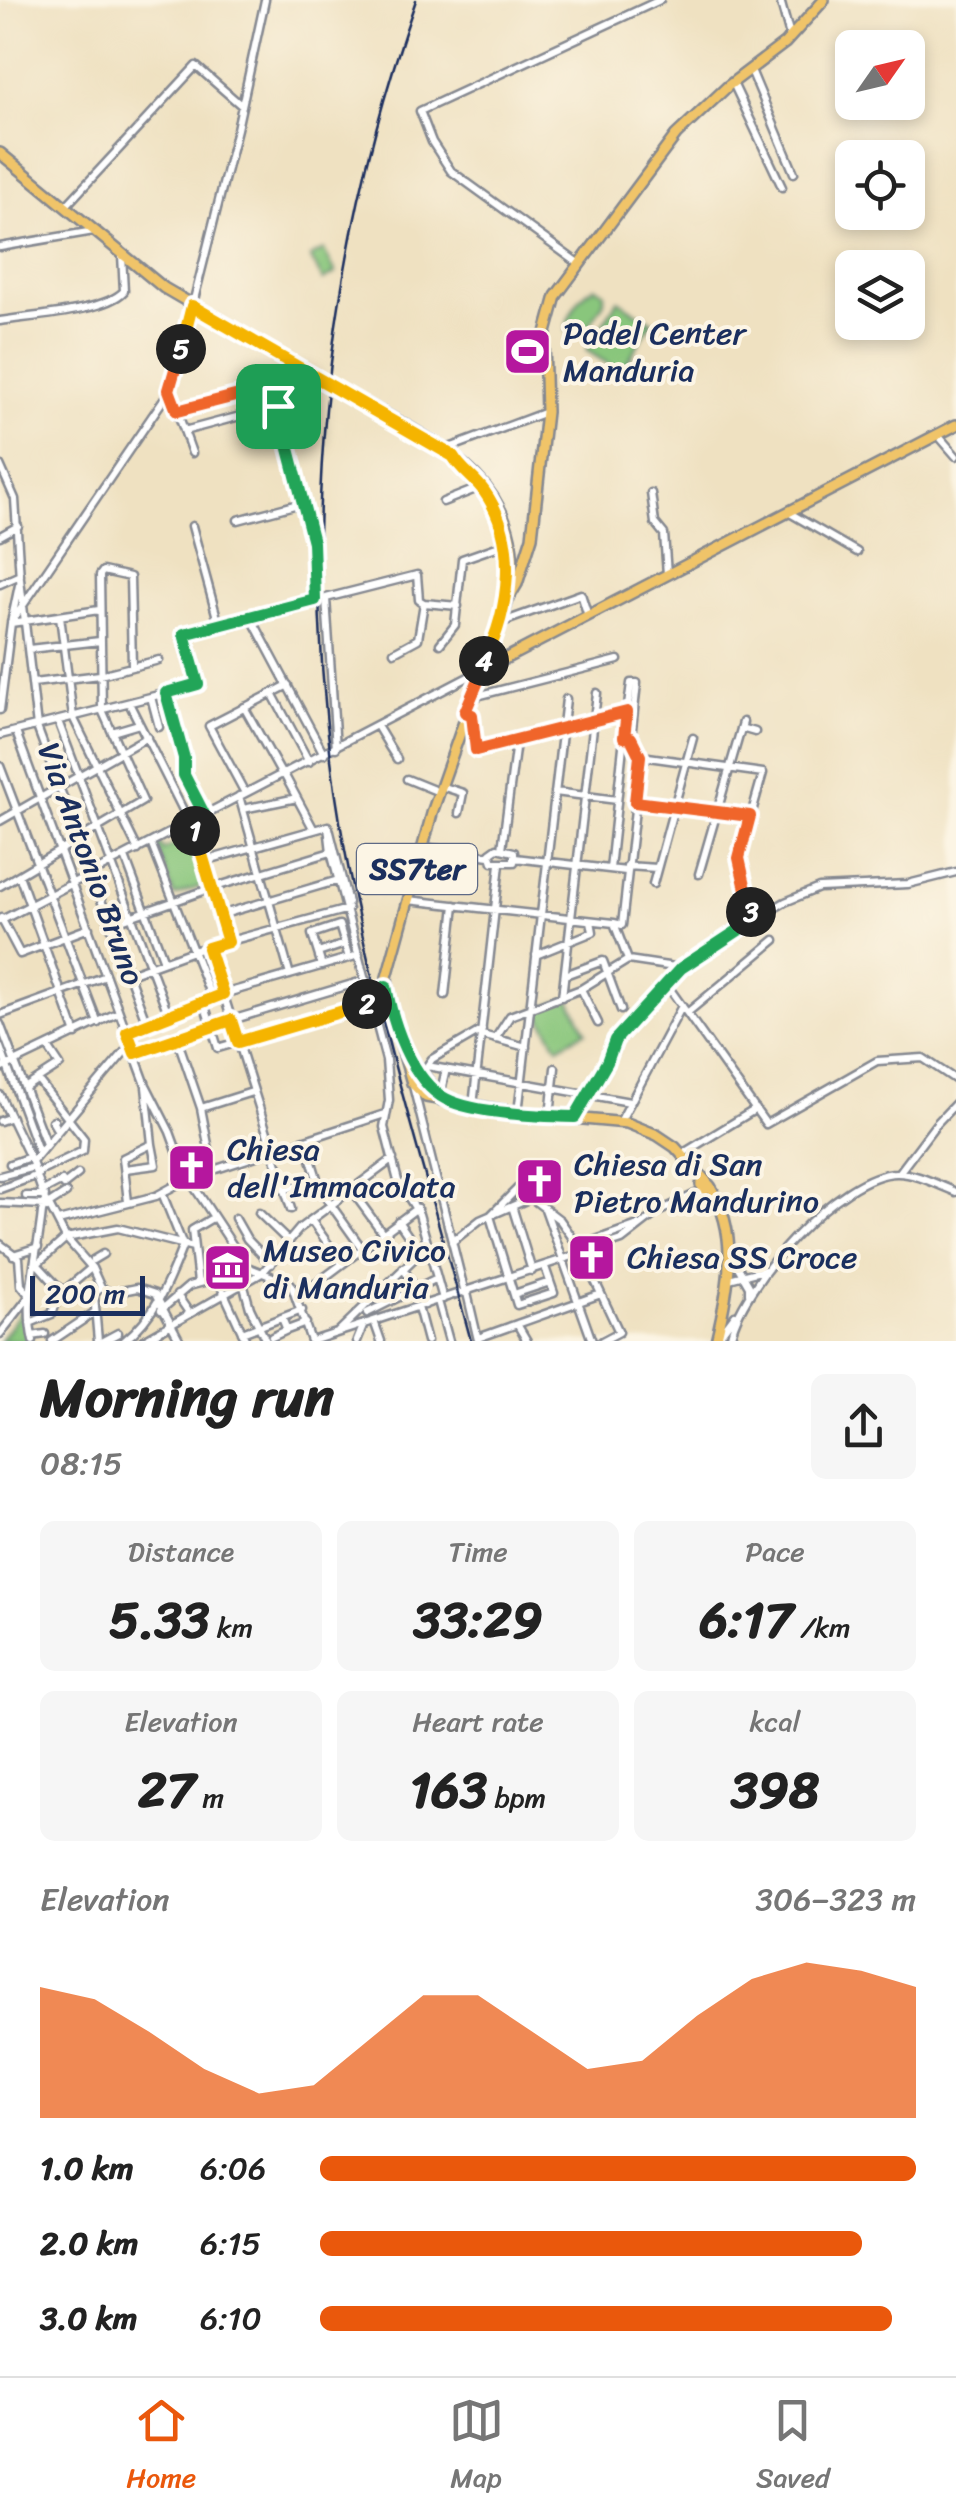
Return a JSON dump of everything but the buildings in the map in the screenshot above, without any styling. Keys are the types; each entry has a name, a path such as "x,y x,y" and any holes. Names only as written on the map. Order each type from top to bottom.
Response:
{"main road":[{"path":"473,695 517,567 528,551 546,412 546,325 556,296 660,153 733,83 790,37 824,0"},
{"path":"0,153 94,232 192,306 448,453 474,472 491,490 509,526 517,567"},
{"path":"479,675 956,424"},
{"path":"513,553 520,556 528,551"},
{"path":"489,651 502,661"},
{"name":"SS7ter","path":"429,1095 412,1083 412,1068 400,1043 386,986 440,789 469,717 473,695"},
{"name":"SS7ter","path":"412,1068 425,1070 429,1095"},
{"path":"429,1095 518,1114 620,1122 657,1135 682,1154 726,1226 731,1255 718,1340"}],"street":[{"path":"11,623 169,390 242,106 265,0"},
{"path":"578,263 451,172 432,142 420,110 660,0"},
{"path":"780,0 790,37"},
{"path":"66,207 196,66 242,106"},
{"path":"751,70 794,173"},
{"path":"733,83 782,187"},
{"path":"0,247 94,232"},
{"path":"0,321 94,306 118,298 124,291 122,254"},
{"path":"177,411 296,380"},
{"path":"0,735 198,684 184,634 315,600 314,554 274,386"},
{"path":"169,390 192,452"},
{"path":"184,431 278,406"},
{"path":"507,602 505,544 495,509 481,487 448,453 546,412"},
{"path":"937,434 956,456"},
{"path":"0,464 2,477 15,499 38,727 147,1024"},
{"path":"443,502 481,487"},
{"path":"650,494 655,523 664,534 667,574"},
{"path":"238,520 302,503"},
{"path":"788,512 856,552"},
{"path":"0,536 18,526"},
{"path":"192,526 219,625"},
{"path":"440,644 455,625 462,558 505,544"},
{"path":"0,886 144,801 102,710 99,610 100,575 104,571 130,577 132,666"},
{"path":"336,748 326,598 417,575 417,596 424,604 458,606"},
{"path":"0,584 20,577"},
{"path":"0,710 20,577"},
{"path":"499,623 581,594 588,616"},
{"path":"394,652 418,639 424,604"},
{"path":"11,623 99,610"},
{"path":"60,616 73,717 138,850"},
{"path":"252,616 324,754"},
{"path":"29,649 100,641"},
{"path":"0,647 9,642"},
{"path":"32,683 100,675 159,660"},
{"path":"479,675 468,683 473,695 618,660"},
{"path":"89,928 20,954 1,919 479,675"},
{"path":"408,900 622,925 640,756 628,737 631,682 638,684 628,737 617,800 610,869"},
{"path":"288,685 210,726 242,795 290,975"},
{"path":"166,693 184,758 184,775 204,814"},
{"path":"272,693 309,762"},
{"path":"562,997 597,693"},
{"path":"151,697 159,727"},
{"path":"518,1114 566,699"},
{"path":"128,703 191,821 228,942"},
{"path":"244,708 313,828"},
{"path":"469,717 476,750 627,712"},
{"path":"58,721 169,1016"},
{"path":"112,732 139,724"},
{"path":"699,874 742,725 755,732"},
{"path":"378,726 388,745"},
{"name":"Via Antonio Bruno","path":"16,732 146,1086 189,1178 243,1270 243,1284 259,1326 269,1339"},
{"path":"0,821 147,737"},
{"path":"653,884 693,738"},
{"path":"502,849 516,742"},
{"path":"640,756 763,773 739,858 754,920"},
{"path":"0,766 98,1023"},
{"path":"407,779 440,789 462,790 459,813"},
{"path":"555,792 617,800"},
{"path":"243,809 297,798"},
{"path":"635,802 750,816"},
{"path":"204,861 328,826"},
{"path":"328,826 386,1060 389,1100 384,1126 398,1181 417,1208 449,1341"},
{"path":"328,826 348,896 348,909"},
{"path":"151,843 193,951 218,1048 371,1003 386,986"},
{"path":"423,847 490,856"},
{"path":"490,856 493,850 502,849 511,850 516,858"},
{"path":"110,924 174,900 332,852"},
{"path":"490,856 500,864 512,864 516,858"},
{"path":"125,857 164,961"},
{"path":"516,858 610,869 657,868"},
{"path":"473,1106 500,864"},
{"path":"575,1117 607,1062 615,1040 681,968 754,920 819,888 908,884 956,872"},
{"path":"19,875 76,1034"},
{"path":"220,915 340,880"},
{"path":"445,995 455,905"},
{"path":"128,974 193,951 348,909"},
{"path":"536,956 593,932 592,921"},
{"path":"614,923 628,960"},
{"path":"322,966 312,934 339,925 349,958"},
{"path":"620,1122 685,1010 775,940"},
{"path":"318,953 345,944"},
{"path":"208,948 291,1209"},
{"path":"127,1032 223,994 360,955"},
{"path":"496,1039 507,1018 582,989 628,960 681,968"},
{"path":"564,975 602,961 620,1010"},
{"path":"0,1016 106,976"},
{"path":"135,1053 366,980"},
{"path":"667,985 766,1124 877,1061 923,1058 955,1076"},
{"path":"582,989 598,1023"},
{"path":"8,1066 119,1012"},
{"path":"0,1024 8,1066 26,1088 46,1145"},
{"path":"482,1033 526,1046"},
{"path":"425,1070 432,1059 482,1033"},
{"path":"176,1038 201,1108 211,1160"},
{"path":"0,1189 34,1167 46,1145 131,1044"},
{"path":"0,1047 40,1154"},
{"path":"26,1088 60,1065 48,1047"},
{"path":"550,1116 555,1068"},
{"path":"425,1070 446,1069 630,1102"},
{"path":"446,1069 429,1095 452,1242 478,1340 601,1294"},
{"path":"0,1176 83,1151 84,1139 38,1080"},
{"path":"125,1170 156,1165 146,1086"},
{"path":"201,1108 252,1092"},
{"path":"0,1095 46,1201 66,1238 93,1264 101,1288 112,1293 137,1288 155,1294 160,1310 180,1341"},
{"path":"899,1173 956,1103"},
{"path":"682,1154 756,1110"},
{"path":"58,1221 162,1193 189,1178 386,1114"},
{"path":"0,1121 10,1117"},
{"path":"54,1120 58,1130"},
{"path":"305,1140 321,1192 361,1247"},
{"path":"128,1202 123,1158 152,1144"},
{"path":"142,1341 262,1273 311,1220 393,1160"},
{"path":"6,1165 34,1167"},
{"path":"718,1340 765,1270 823,1211 866,1181 899,1173 956,1192"},
{"path":"0,1334 26,1308 46,1201 62,1181 64,1185 78,1174"},
{"path":"284,1190 317,1180"},
{"path":"160,1310 189,1286 243,1270 262,1273 291,1284 312,1341 562,1261 705,1186"},
{"path":"490,1216 518,1188 560,1220 580,1250 619,1332 602,1341"},
{"path":"352,1191 382,1232"},
{"path":"0,1203 46,1201 66,1193"},
{"path":"124,1341 172,1280 183,1245 162,1193"},
{"path":"26,1196 46,1201"},
{"path":"452,1242 490,1216 531,1198"},
{"path":"512,1206 536,1298"},
{"path":"296,1294 417,1208"},
{"path":"544,1208 592,1341"},
{"path":"259,1213 289,1242"},
{"path":"490,1216 517,1305 554,1292 545,1267"},
{"path":"198,1283 192,1230 214,1217"},
{"path":"234,1218 247,1239 271,1264"},
{"path":"311,1220 341,1262"},
{"path":"398,1221 420,1252"},
{"path":"37,1264 66,1238 118,1228 192,1248"},
{"path":"0,1244 20,1261 21,1285 30,1296"},
{"path":"337,1332 366,1309 428,1246"},
{"path":"13,1255 38,1247"},
{"path":"30,1322 52,1314 59,1295 103,1254"},
{"path":"731,1255 749,1286 749,1294"},
{"path":"37,1264 63,1293 77,1298 94,1295 101,1288"},
{"path":"403,1268 422,1306 427,1341"},
{"path":"729,1279 765,1270"},
{"path":"217,1278 244,1337 259,1326 302,1310"},
{"path":"366,1309 436,1278"},
{"path":"514,1294 550,1282"},
{"path":"94,1295 97,1340 118,1333"},
{"path":"178,1295 190,1314"},
{"path":"26,1308 32,1338 49,1339 96,1312"},
{"path":"366,1309 369,1323 381,1341"},
{"path":"730,1341 738,1312"},
{"path":"282,1318 288,1330"},
{"path":"142,1322 153,1336"},
{"path":"269,1339 306,1323"},
{"path":"357,1341 369,1323"},
{"path":"517,1324 526,1341"}],"green space":[{"path":"324,250 336,273 323,280 310,257"},
{"path":"595,287 604,292 604,302 584,333 572,335 567,325 572,312"},
{"path":"618,300 652,322 621,372 586,350"},
{"path":"187,826 192,826 208,884 174,896 156,844 164,850 187,838"},
{"path":"569,998 586,1031 558,1047 536,1009"},
{"path":"26,1310 31,1341 0,1341 21,1311"}],"railway":[{"path":"416,0 384,100 358,202 339,305 326,409 320,619 327,724 353,893 400,1086 471,1341"}],"place":[{"name":"Padel Center Manduria","path":"528,351"},
{"name":"Chiesa dell'Immacolata","path":"192,1167"},
{"name":"Chiesa di San Pietro Mandurino","path":"539,1182"},
{"name":"Chiesa SS Croce","path":"592,1257"},
{"name":"Museo Civico di Manduria","path":"228,1268"}],"route":[{"path":"192,306 453,456 484,490 504,533 506,606 477,671 479,679 465,712 472,715 476,750 627,712 624,737 631,738 640,756 635,802 750,816 739,858 754,920 681,968 615,1040 607,1062 575,1117 518,1114 450,1101 439,1095 400,1043 386,986 371,1003 238,1042 231,1020 135,1053 131,1044 127,1032 223,994 208,948 228,942 192,820 204,814 184,775 184,758 166,693 198,684 184,634 315,600 313,542 278,406 274,386 177,411 169,390 192,306"}]}
